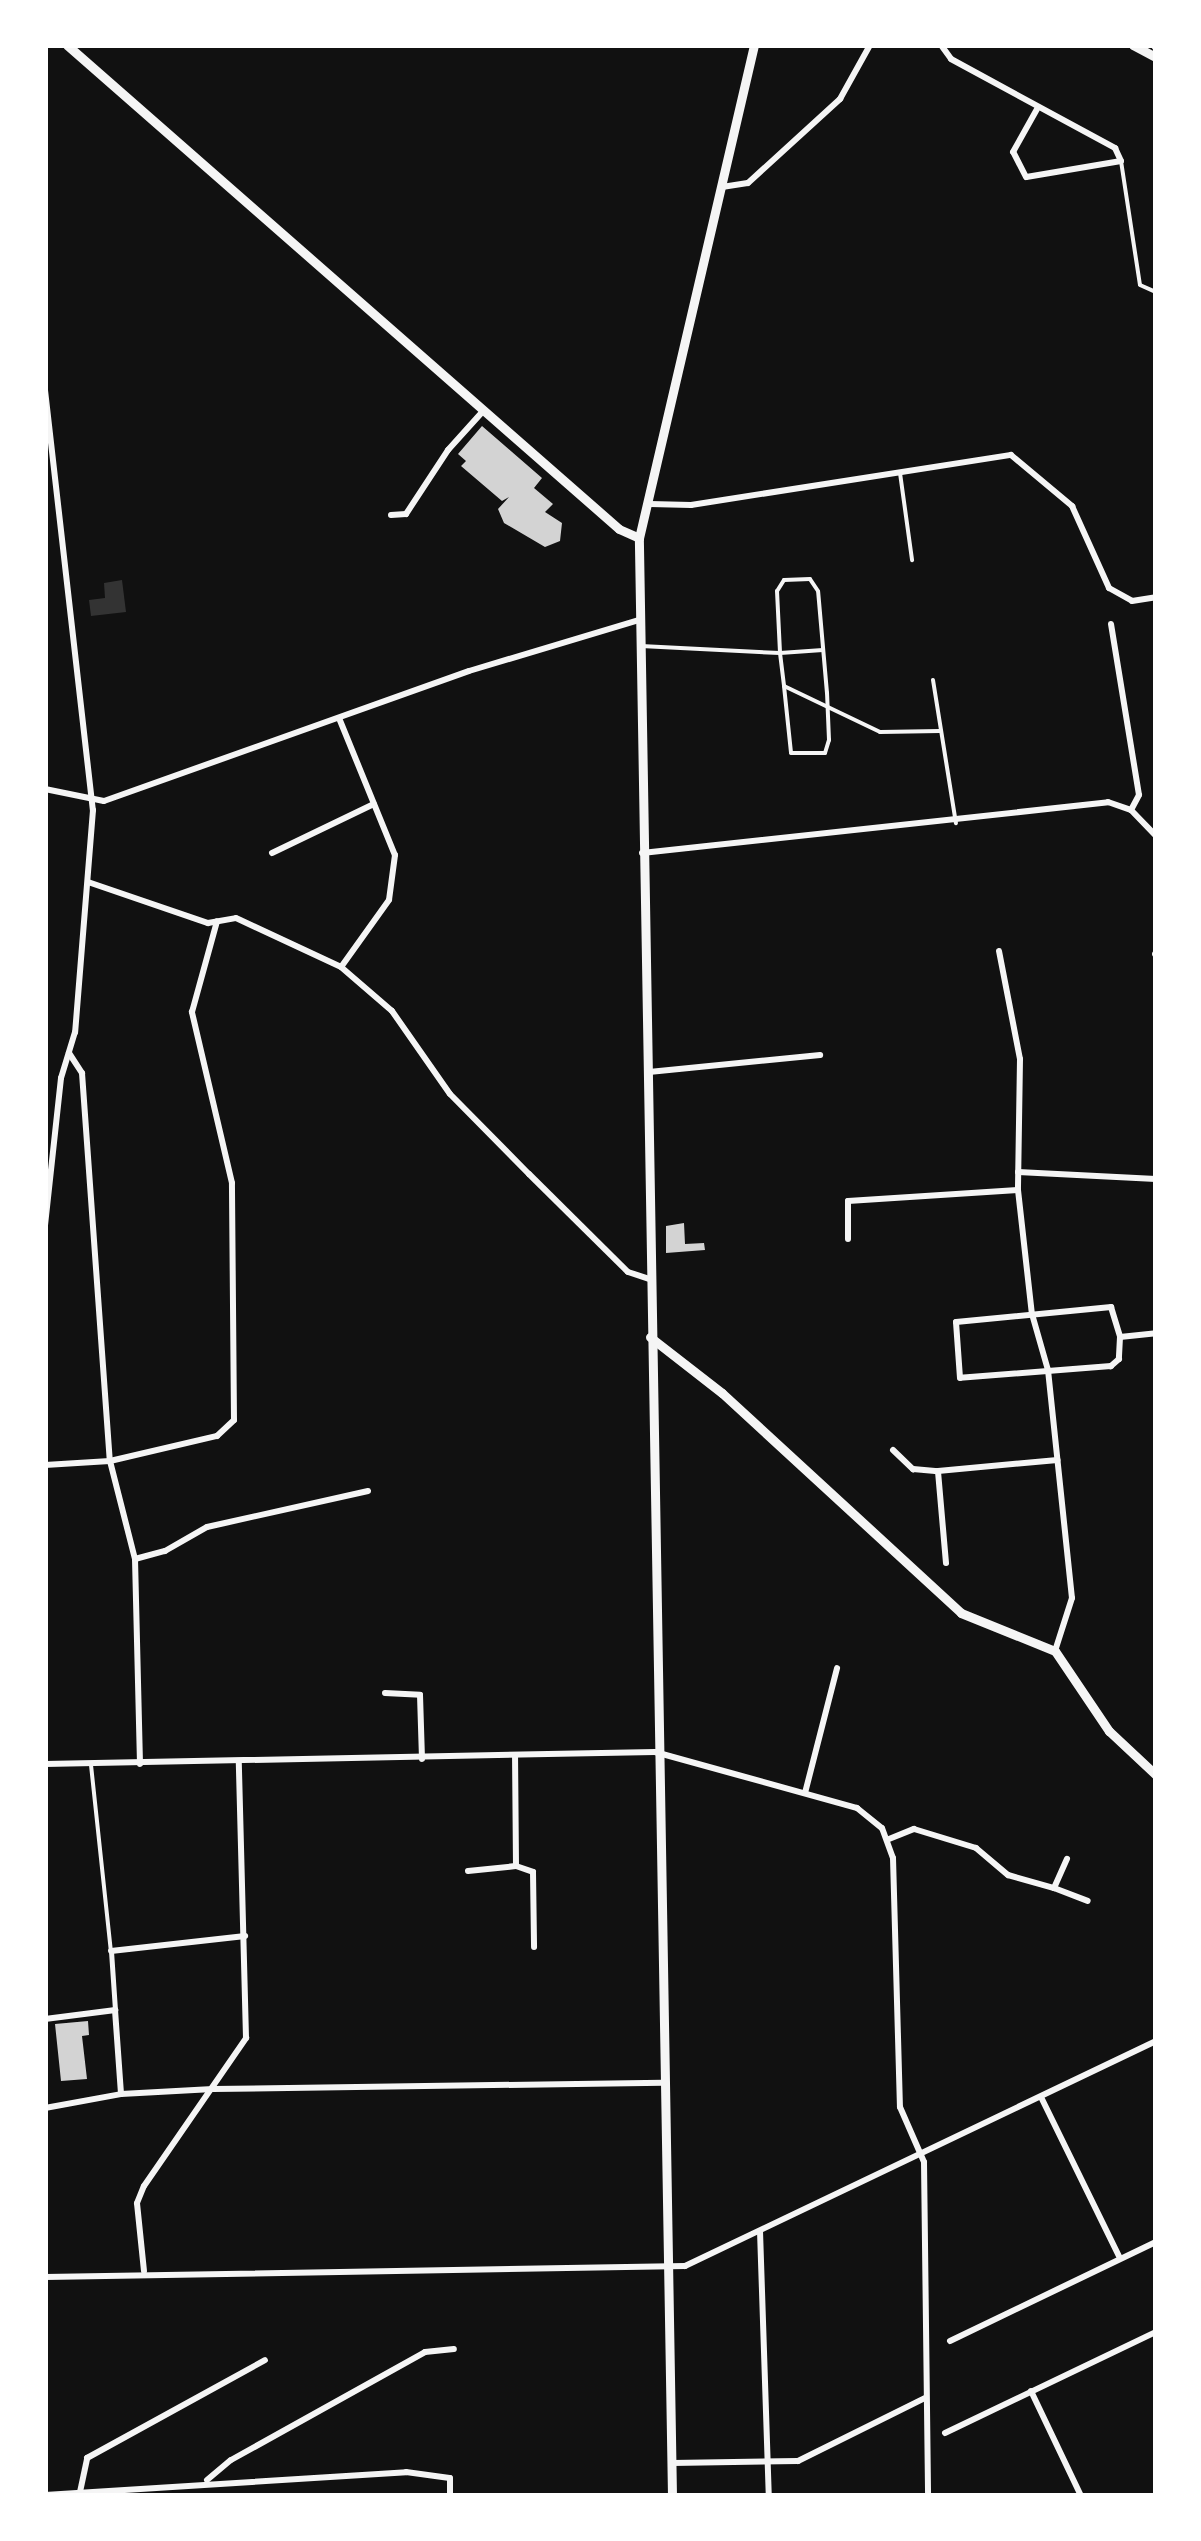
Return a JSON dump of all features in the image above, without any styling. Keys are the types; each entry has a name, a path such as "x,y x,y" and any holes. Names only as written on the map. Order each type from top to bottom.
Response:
{"main road":[{"path":"67,45 618,529 639,538"},
{"path":"672,2496 656,1752 639,538 650,504 752,45"},
{"path":"1133,45 1156,57"},
{"path":"650,1337 722,1393 962,1613 1055,1651 1109,1732 1156,1775"}],"street":[{"path":"722,188 748,183 840,99 870,45"},
{"path":"941,45 950,59 1115,148 1122,161 1026,177 1013,152 1037,108"},
{"path":"45,390 92,800 88,882 45,1224"},
{"path":"391,515 406,514 448,450 484,410"},
{"path":"650,504 691,505 1011,455 1072,506 1115,593 1132,601 1156,597"},
{"path":"45,788 92,800 638,620"},
{"path":"1111,624 1139,795 1131,810"},
{"path":"338,718 395,855 394,886 342,967"},
{"path":"641,854 956,822 1108,802 1131,810 1154,831"},
{"path":"272,853 374,804"},
{"path":"88,882 217,922 236,918 342,967 392,1010 450,1094 528,1174 628,1272 650,1279"},
{"path":"45,1465 110,1462 217,1436 234,1420 232,1183 192,1012 217,922"},
{"path":"999,951 1020,1060 1018,1190 1032,1314 1048,1370 1072,1598 1055,1651"},
{"path":"68,1054 82,1072 110,1462 135,1559 140,1764"},
{"path":"647,1072 820,1055"},
{"path":"45,1129 55,1126"},
{"path":"1018,1172 1156,1179"},
{"path":"848,1239 848,1200 1018,1190"},
{"path":"1111,1307 1120,1337 1119,1360 1111,1366 960,1378 956,1322 1111,1307"},
{"path":"1120,1337 1156,1333"},
{"path":"894,1450 913,1468 938,1471 1056,1460"},
{"path":"938,1471 946,1563"},
{"path":"135,1559 164,1552 207,1527 368,1491"},
{"path":"805,1794 837,1668"},
{"path":"385,1693 420,1695 422,1759"},
{"path":"45,1764 656,1752 857,1808 889,1839 900,2107 922,2154 928,2496"},
{"path":"515,1756 516,1866"},
{"path":"144,2271 137,2203 246,2038 239,1763"},
{"path":"889,1839 914,1828 976,1848 1008,1875 1088,1901"},
{"path":"1054,1888 1067,1859"},
{"path":"468,1870 516,1866 533,1872 534,1947"},
{"path":"120,2094 111,1952 245,1936"},
{"path":"45,2019 115,2010"},
{"path":"45,2277 144,2271 685,2266 1156,2041"},
{"path":"45,2108 120,2094 213,2089 663,2083"},
{"path":"1041,2097 1120,2258"},
{"path":"760,2231 769,2496"},
{"path":"950,2342 1156,2242"},
{"path":"945,2433 1155,2334"},
{"path":"206,2481 231,2460 425,2352 454,2349"},
{"path":"80,2492 87,2458 265,2360"},
{"path":"1031,2392 1080,2496"},
{"path":"672,2463 798,2462 925,2398"},
{"path":"45,2495 206,2481 406,2472 450,2478 450,2496"}],"lane":[{"path":"1122,161 1140,285 1156,292"},
{"path":"900,472 912,560"},
{"path":"801,578 818,591 823,650 828,748 798,756 788,746 778,584 801,578"},
{"path":"639,646 780,653 823,650"},
{"path":"933,680 940,731 948,749 956,822"},
{"path":"784,686 892,735 940,731"},
{"path":"91,1765 111,1952"}],"shaded area":[{"path":"122,580 126,612 91,616 89,600 105,598 104,583"}],"building":[{"path":"482,426 542,478 534,488 553,504 545,512 562,523 560,541 545,547 504,523 498,509 509,497 502,501 461,466 466,461 458,454"},
{"path":"684,1223 685,1244 704,1243 705,1250 666,1253 666,1226"},
{"path":"88,2021 89,2035 82,2036 87,2079 61,2081 55,2024"}]}
